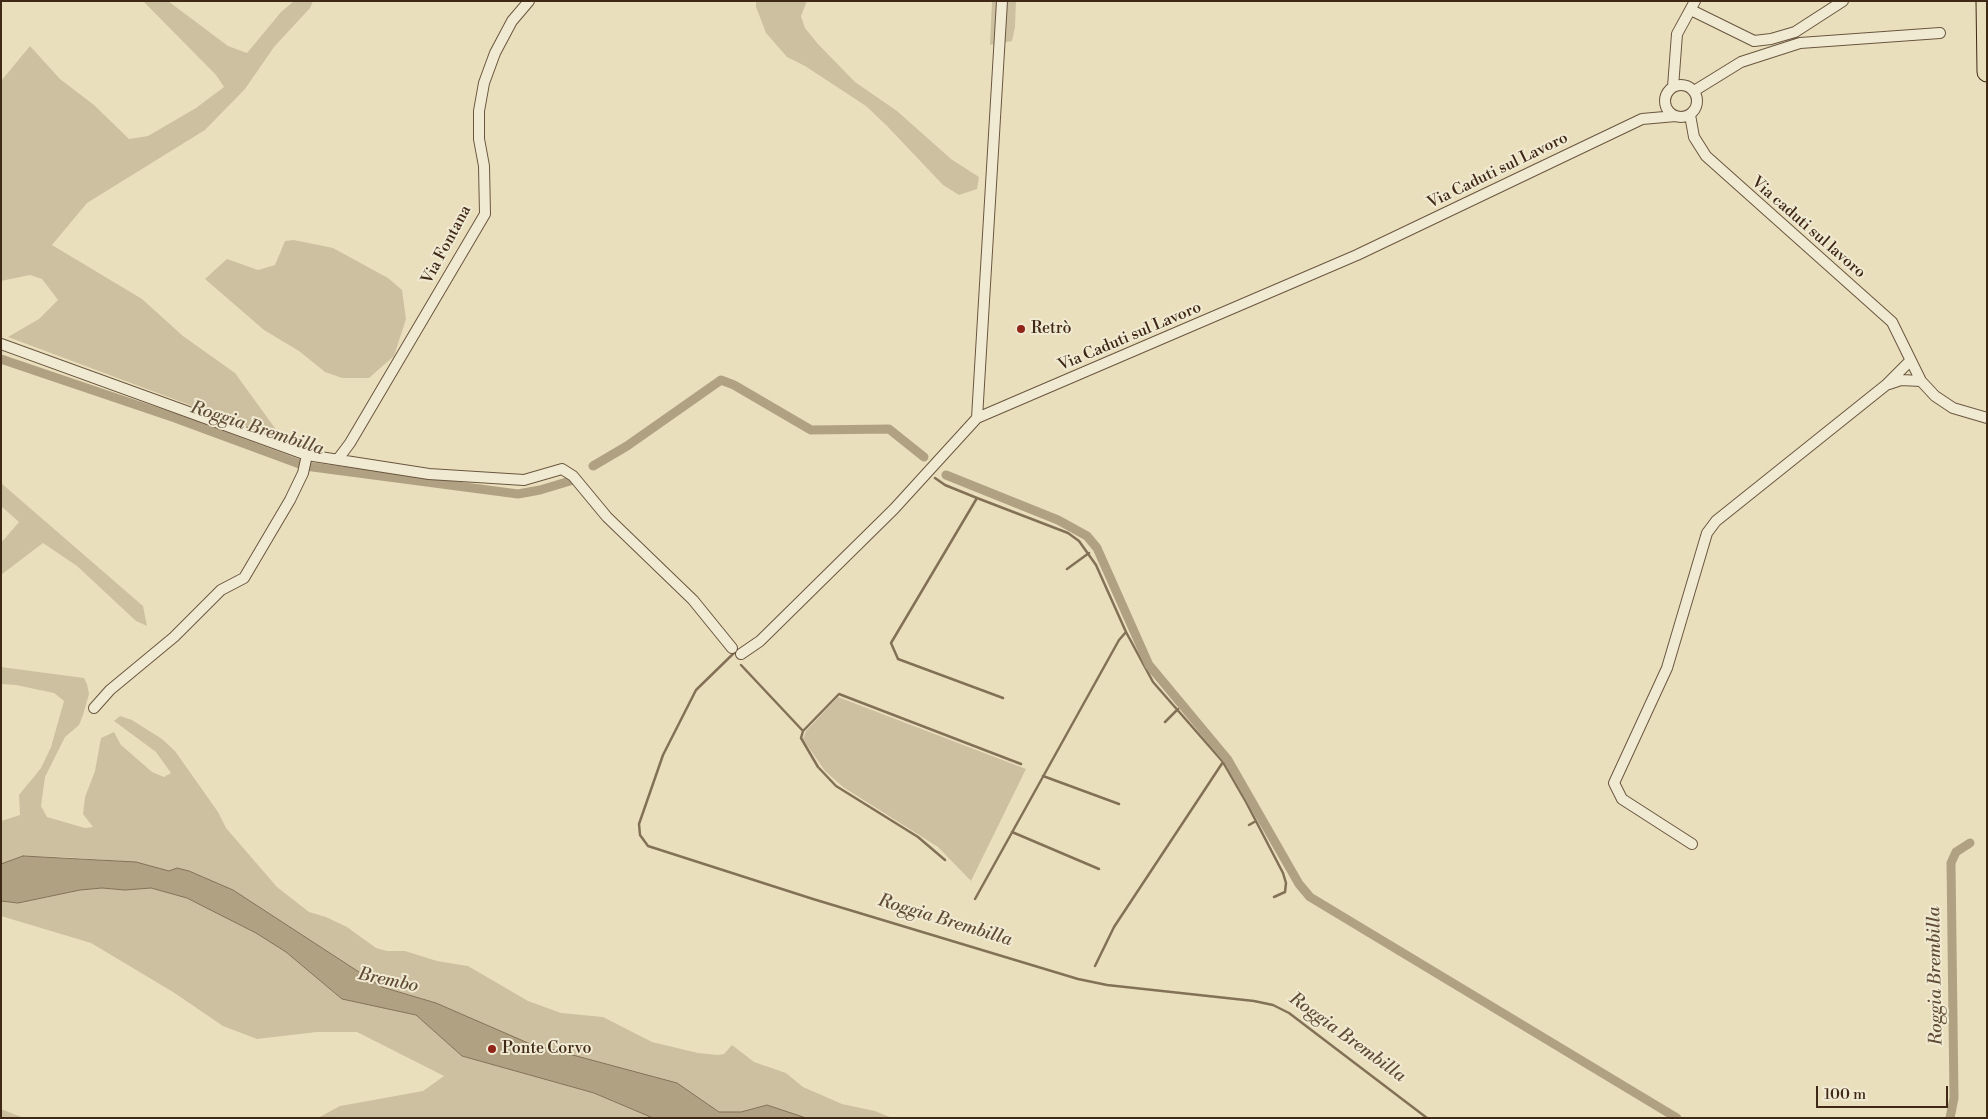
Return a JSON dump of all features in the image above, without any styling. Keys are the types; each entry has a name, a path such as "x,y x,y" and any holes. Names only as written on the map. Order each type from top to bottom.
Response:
{"highway":[{"path":"1986,1 1987,72"}],"street":[{"name":"Via Fontana","path":"338,459 350,444 485,214 484,166 479,140 479,111 484,83 495,53 512,21 529,1"},
{"path":"741,654 760,641 894,509 977,418 1002,1"},
{"path":"1676,116 1668,110 1665,100 1673,87 1677,34 1693,6 1754,40 1771,39 1795,32 1844,1"},
{"path":"1694,91 1741,62 1800,43 1940,33"},
{"path":"1673,87 1682,85 1694,91 1698,101 1690,115"},
{"name":"Via Caduti sul Lavoro","path":"977,418 1357,255 1642,119 1690,115"},
{"name":"Via caduti sul lavoro","path":"1690,115 1694,137 1706,156 1892,322 1899,331 1910,361 1921,381 1935,396 1953,408 1987,418"},
{"path":"1,344 306,456 338,459 429,474 524,480 562,469 573,476 607,517 693,600 732,648"},
{"path":"1692,844 1622,798 1614,784 1667,668 1707,533 1711,525 1886,385 1910,361"},
{"path":"1886,385 1901,380 1921,381"},
{"path":"94,708 110,690 174,637 221,590 244,578 303,473 306,456"}],"shaded area":[{"path":"143,1 168,1 228,46 247,53 281,12 294,1 313,1 310,8 274,47 245,89 205,130 87,203 52,245 142,299 183,336 235,373 280,435 259,431 8,337 39,319 58,300 42,279 30,275 1,281 1,81 30,46 60,79 94,105 129,139 148,136 196,108 224,87 216,75"},
{"path":"756,1 807,1 801,16 805,28 818,44 855,82 897,111 951,159 979,177 977,189 959,195 943,185 866,106 805,66 787,57 766,33 756,7"},
{"path":"992,1 1016,1 1015,27 1012,41 990,45"},
{"path":"294,240 333,248 388,278 402,290 406,319 394,356 369,378 342,378 325,372 299,351 264,330 205,279 227,259 258,270 275,265 285,241"},
{"path":"1,483 143,606 147,626 136,621 77,566 43,543 1,575 1,543 19,522 1,506"},
{"path":"1,667 84,678 87,684 89,694 79,725 65,737 45,777 41,806 47,817 85,828 93,827 83,814 85,797 95,771 101,738 114,732 121,745 152,772 164,777 171,773 156,752 114,721 120,716 132,720 162,739 175,751 218,812 226,828 277,887 309,912 326,917 347,927 376,948 387,951 405,951 437,961 468,966 528,1001 561,1013 603,1017 652,1042 698,1053 718,1055 724,1054 732,1045 754,1062 786,1073 803,1087 842,1104 875,1111 892,1118 806,1118 767,1105 741,1112 719,1112 676,1083 528,1043 436,1003 382,987 233,890 189,871 177,868 169,871 136,862 62,857 23,856 1,864 1,821 20,815 19,795 41,768 51,747 64,701 54,693 16,685 1,684"},
{"path":"838,697 1026,769 971,881 938,847 843,787 825,771 803,739 806,731"},
{"path":"23,856 136,862 169,871 177,868 189,871 233,890 382,987 436,1003 528,1043 677,1083 719,1112 741,1112 767,1105 806,1118 653,1118 594,1093 462,1056 416,1015 342,999 286,952 256,933 187,898 151,888 125,890 102,888 80,890 18,903 1,901 1,864"},
{"path":"102,888 125,890 151,888 187,898 256,933 286,952 342,999 416,1015 462,1056 594,1093 653,1118 318,1118 340,1106 423,1091 444,1076 357,1032 317,1032 257,1039 223,1026 173,992 91,943 1,916 1,901 18,903 80,890"},
{"path":"1,1109 24,1118 1,1118"}],"waterway":[{"name":"Roggia Brembilla","path":"1,359 175,418 305,466 518,494 570,481"},
{"name":"Roggia Brembilla","path":"593,466 627,446 721,380 734,385 811,430 889,429 924,457"},
{"name":"Roggia Brembilla","path":"946,475 1058,520 1087,536 1097,548 1149,665 1228,760 1299,884 1310,897 1677,1118"},
{"path":"935,478 945,485 1068,533 1079,541 1096,565 1126,632"},
{"path":"977,498 891,643 898,659 1003,698"},
{"path":"1067,569 1089,553"},
{"path":"975,899 1119,640 1126,632 1153,682 1223,762 1245,800 1283,873 1286,883 1285,892 1274,897"},
{"name":"Roggia Brembilla","path":"735,652 696,690 663,755 639,824 640,835 648,846 813,899 1078,979 1107,985 1254,1001 1273,1005 1289,1013 1427,1118"},
{"path":"741,665 803,731 839,694 1021,764"},
{"path":"1165,722 1178,709"},
{"path":"803,731 801,738 818,767 836,786 918,837 945,860"},
{"path":"1095,966 1114,927 1223,762"},
{"path":"1043,776 1119,804"},
{"path":"1249,825 1256,821"},
{"path":"1012,832 1099,869"},
{"name":"Roggia Brembilla","path":"1950,1118 1954,1098 1951,863 1956,852 1970,843"}],"place":[{"name":"Retrò","path":"1021,329"},
{"name":"Ponte Corvo","path":"492,1049"}],"water label":[{"name":"Brembo","path":"388,981"}]}
